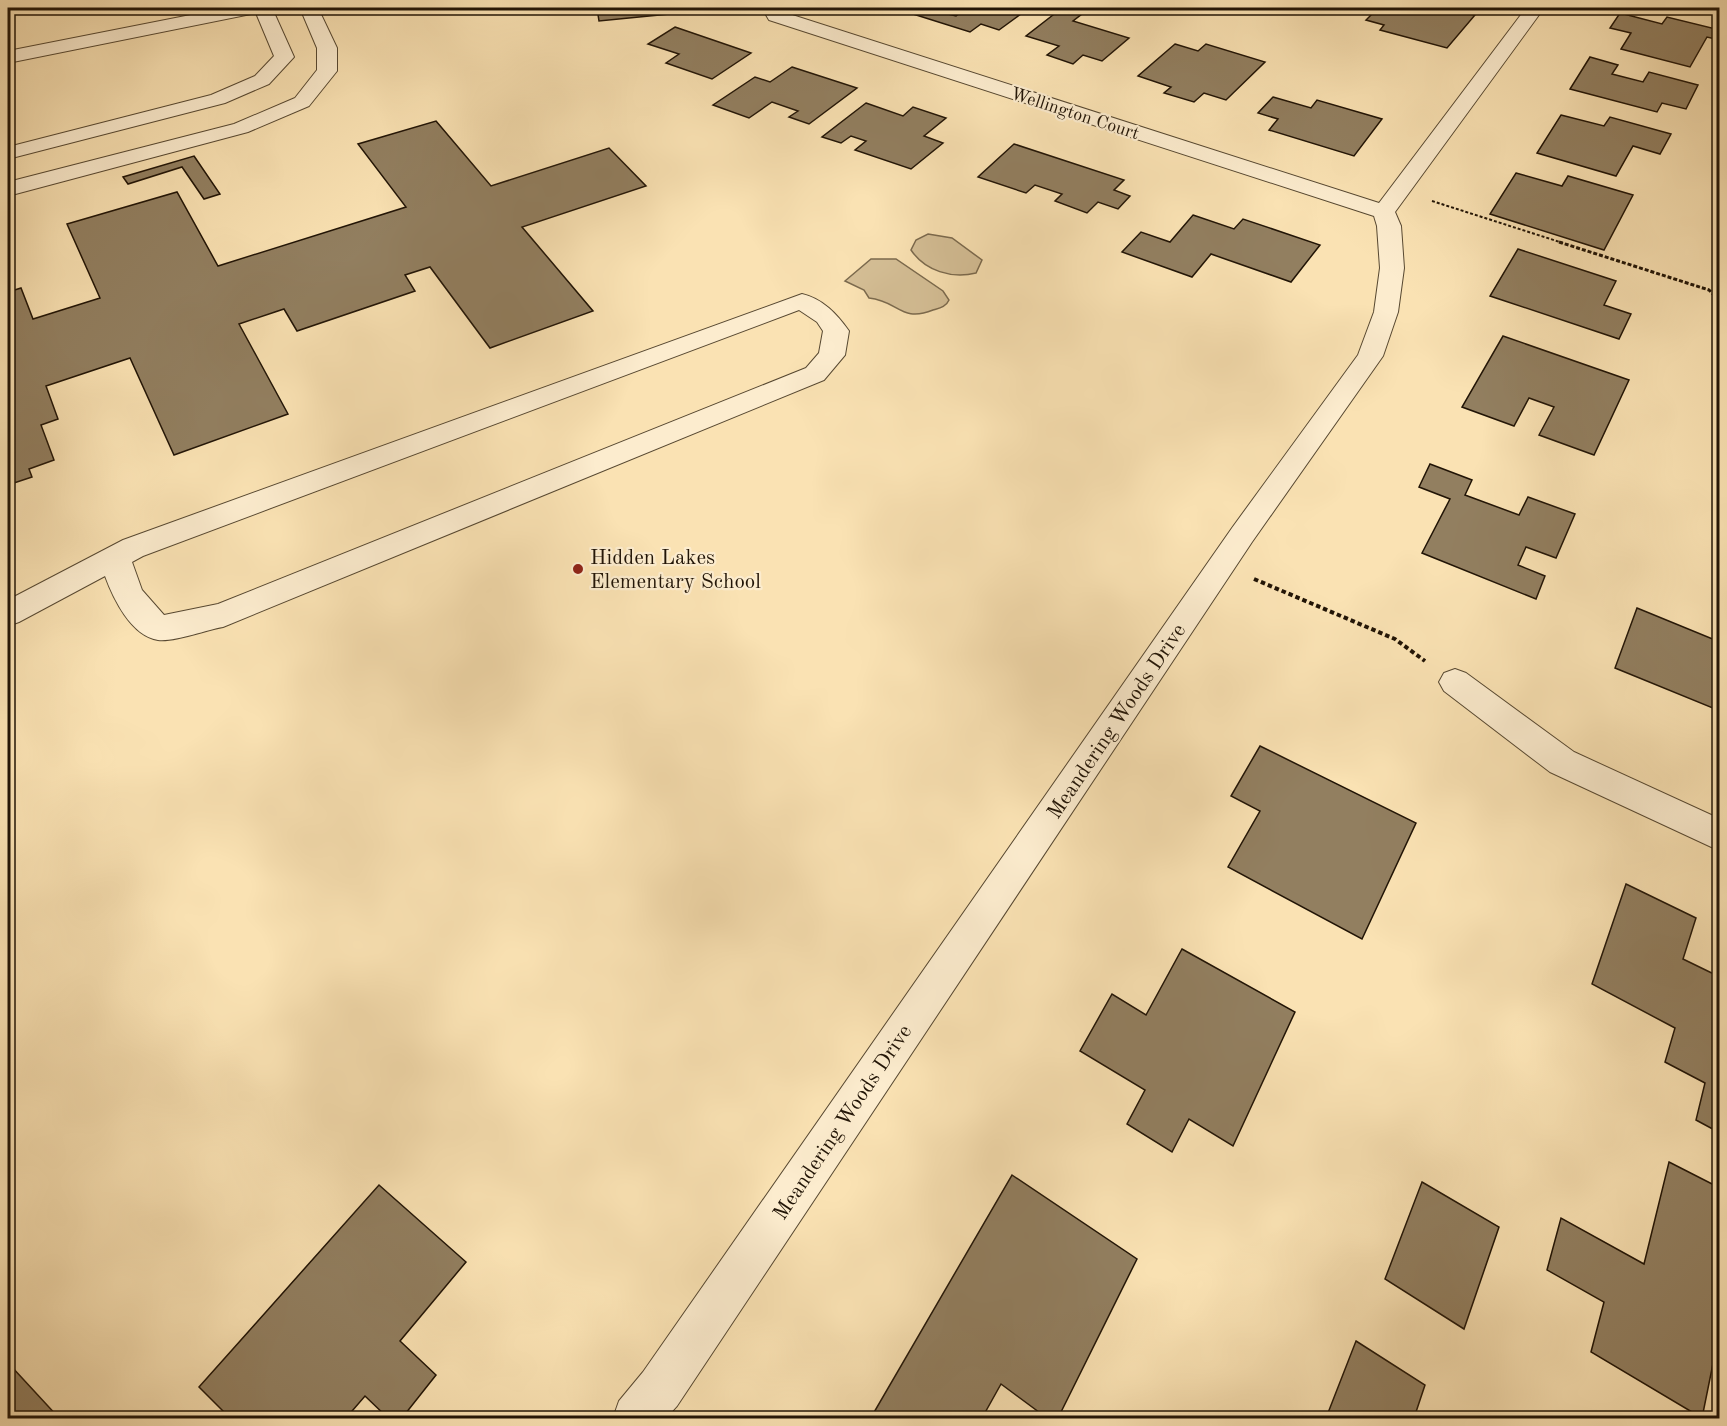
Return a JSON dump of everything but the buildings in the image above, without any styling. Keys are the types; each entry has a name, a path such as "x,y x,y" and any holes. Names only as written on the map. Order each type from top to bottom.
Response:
{"street":[{"path":"8,57 252,8"},
{"path":"8,153 218,99 262,80 284,57 263,8"},
{"path":"8,189 221,134 302,102 327,71 327,48 309,8"},
{"name":"Wellington Court","path":"771,8 776,16 1392,201"},
{"path":"1392,201 1535,8"},
{"name":"Meandering Woods Drive","path":"636,1419 673,1370 1222,566 1370,357 1386,312 1392,268 1389,226 1392,201"},
{"path":"8,614 116,557 230,511 802,301 826,317 836,331 832,355 815,374 223,615 159,628 142,616 120,580 116,557"},
{"path":"1455,682 1562,762 1719,836"}],"path":[{"path":"1392,201 1708,290 1719,301"},
{"path":"1222,566 1395,639 1455,682"}],"shaded area":[{"path":"928,234 952,238 982,260 976,273 949,274 924,263 911,250 916,240"},
{"path":"871,259 896,259 943,291 948,302 940,308 914,314 869,298 864,290 845,281"}],"place":[{"name":"Hidden Lakes Elementary School","path":"578,569"}]}
